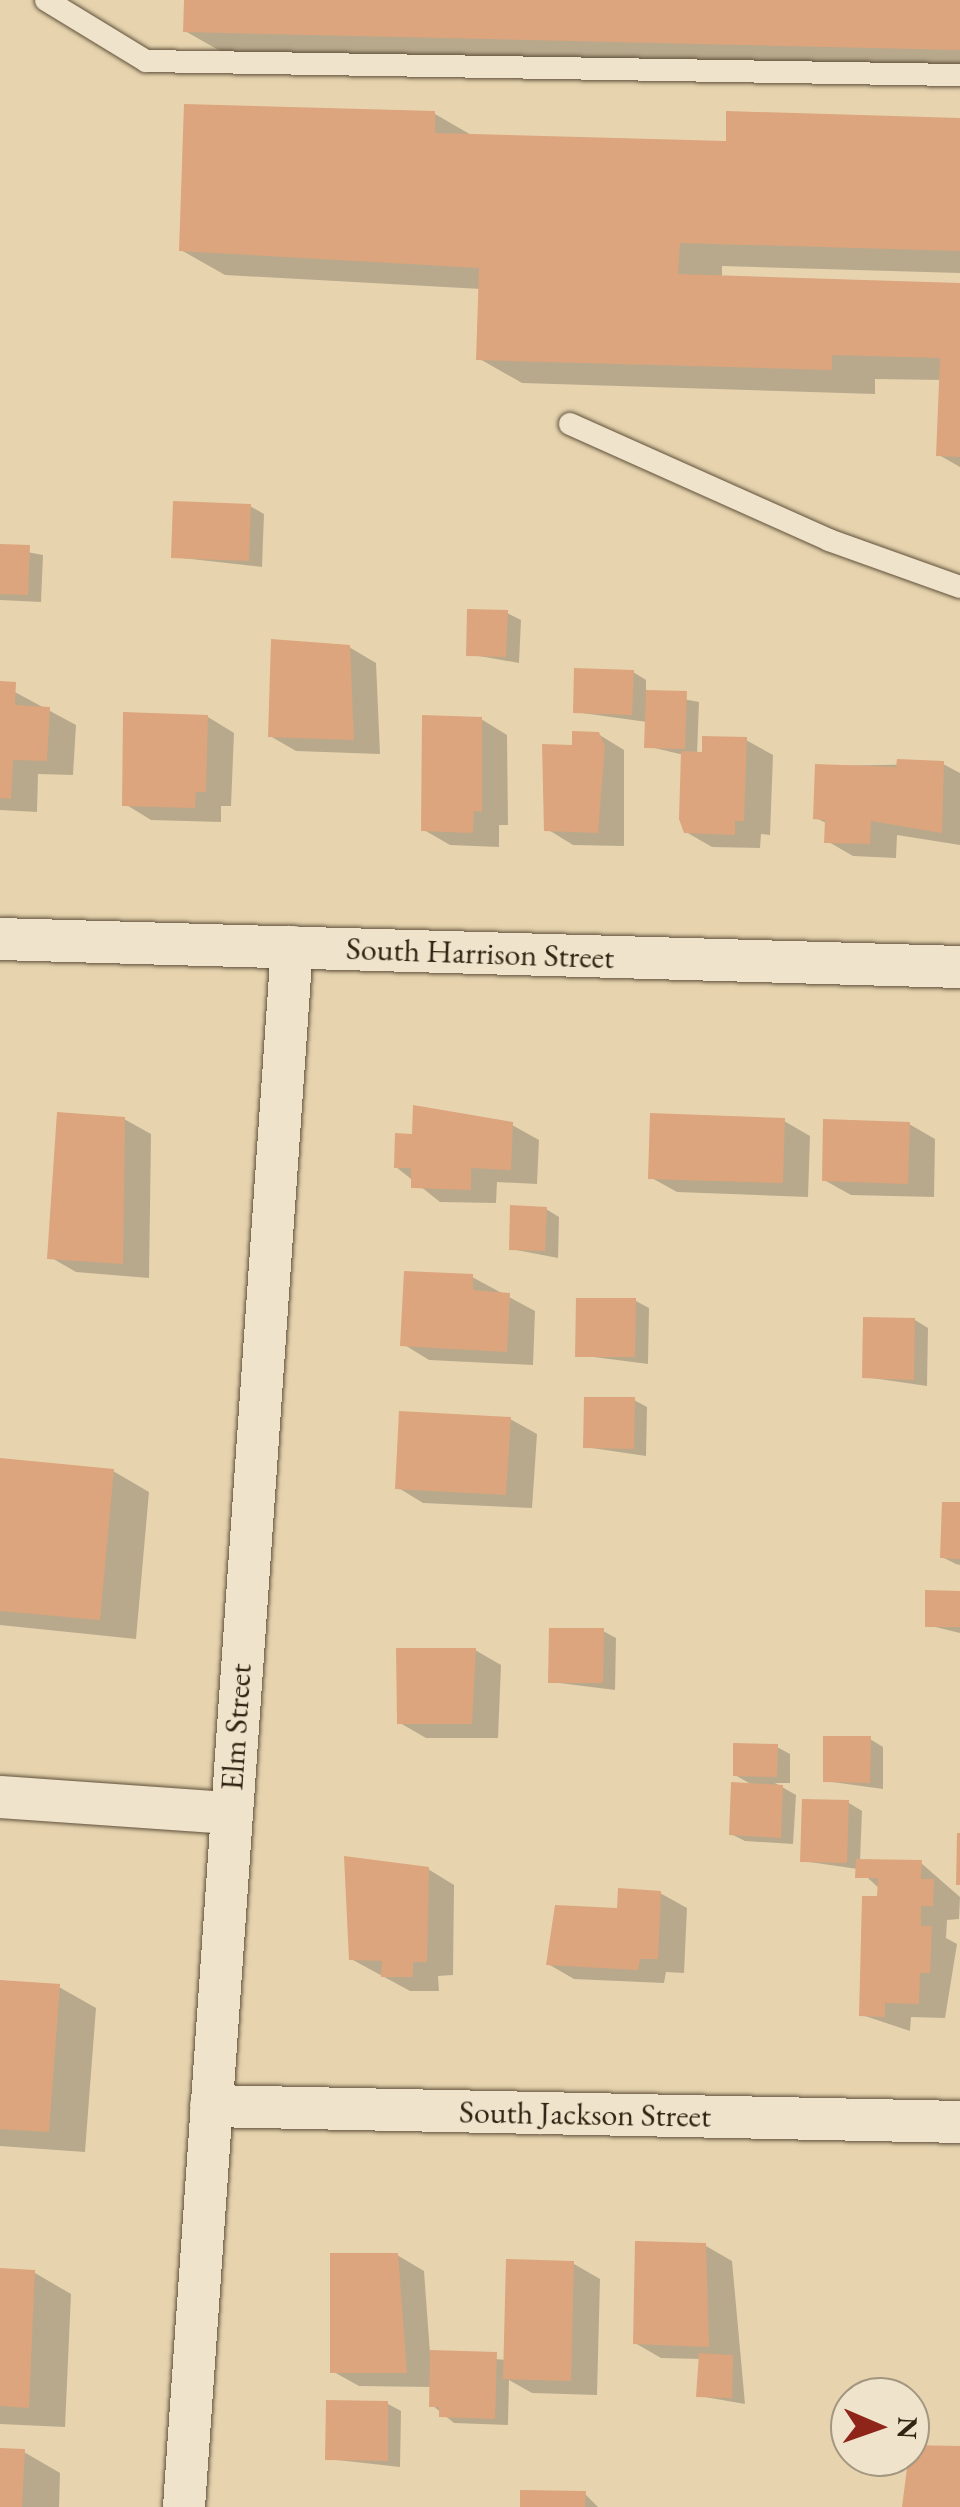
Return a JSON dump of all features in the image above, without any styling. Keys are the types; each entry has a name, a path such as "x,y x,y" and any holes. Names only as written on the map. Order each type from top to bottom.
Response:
{"street":[{"name":"South Harrison Street","path":"0,938 960,967"},
{"name":"Elm Street","path":"184,2507 292,947"},
{"path":"0,1798 230,1813"},
{"name":"South Jackson Street","path":"211,2106 960,2122"}],"lane":[{"path":"46,0 146,60 960,75"},
{"path":"570,424 829,540 960,588"}],"building":[{"path":"184,0 960,0 960,50 183,32"},
{"path":"184,104 435,111 435,133 726,141 726,111 960,118 960,251 680,243 678,274 960,283 960,457 936,456 940,358 832,355 832,370 476,360 479,268 179,251"},
{"path":"173,501 251,504 249,561 171,558"},
{"path":"0,544 30,545 28,595 0,594"},
{"path":"467,609 508,610 506,657 466,656"},
{"path":"271,639 350,645 354,740 268,737"},
{"path":"574,668 634,670 632,715 573,713"},
{"path":"0,681 16,682 15,705 50,707 47,761 13,760 11,799 0,798"},
{"path":"646,690 687,691 685,749 644,748"},
{"path":"123,712 208,715 206,792 196,792 195,808 122,806"},
{"path":"422,715 482,717 482,812 474,811 473,833 421,831"},
{"path":"572,731 599,732 605,746 598,833 544,831 542,744 572,745"},
{"path":"702,736 747,737 744,821 735,821 735,835 684,833 679,819 681,751 702,752"},
{"path":"897,759 944,761 942,833 871,821 870,844 824,843 825,820 813,819 815,764 896,767"},
{"path":"413,1105 513,1122 511,1170 471,1168 471,1190 411,1188 411,1168 394,1168 395,1133 412,1134"},
{"path":"57,1112 125,1117 123,1264 47,1259"},
{"path":"650,1113 785,1118 783,1183 648,1179"},
{"path":"823,1119 910,1122 908,1184 822,1181"},
{"path":"510,1205 547,1207 545,1251 509,1250"},
{"path":"404,1271 473,1274 473,1290 510,1293 507,1352 400,1346"},
{"path":"576,1298 636,1298 635,1357 575,1357"},
{"path":"863,1317 915,1318 914,1380 862,1378"},
{"path":"584,1397 635,1397 634,1449 583,1448"},
{"path":"399,1411 511,1417 506,1495 395,1489"},
{"path":"0,1458 114,1469 100,1620 0,1611"},
{"path":"942,1502 960,1502 960,1559 940,1558"},
{"path":"925,1590 960,1591 960,1627 925,1627"},
{"path":"549,1628 604,1628 603,1683 548,1683"},
{"path":"396,1648 476,1648 472,1724 397,1724"},
{"path":"823,1736 871,1736 870,1783 823,1782"},
{"path":"733,1743 778,1744 777,1777 733,1776"},
{"path":"731,1782 783,1785 781,1838 729,1835"},
{"path":"802,1799 849,1800 847,1863 800,1862"},
{"path":"960,1833 960,1885 956,1885"},
{"path":"344,1856 429,1867 427,1962 413,1962 413,1977 381,1977 382,1961 349,1960"},
{"path":"856,1859 922,1860 921,1879 934,1879 933,1906 921,1906 921,1926 932,1926 930,1973 920,1973 919,2004 885,2003 885,2017 859,2016 862,1896 877,1896 878,1878 855,1878"},
{"path":"618,1888 661,1891 658,1959 640,1959 638,1970 546,1965 555,1905 617,1908"},
{"path":"0,1980 60,1984 49,2132 0,2129"},
{"path":"635,2241 706,2243 709,2347 633,2344"},
{"path":"330,2253 398,2253 407,2373 330,2373"},
{"path":"506,2259 574,2261 571,2381 503,2379"},
{"path":"0,2268 35,2270 29,2408 0,2406"},
{"path":"430,2350 497,2352 495,2419 439,2417 439,2407 429,2407"},
{"path":"699,2353 733,2355 732,2398 696,2397"},
{"path":"326,2400 388,2401 388,2461 325,2460"},
{"path":"930,2445 960,2446 960,2507 902,2507 906,2477 930,2477"},
{"path":"0,2448 25,2449 22,2507 0,2507"},
{"path":"520,2490 586,2491 585,2507 520,2507"}]}
